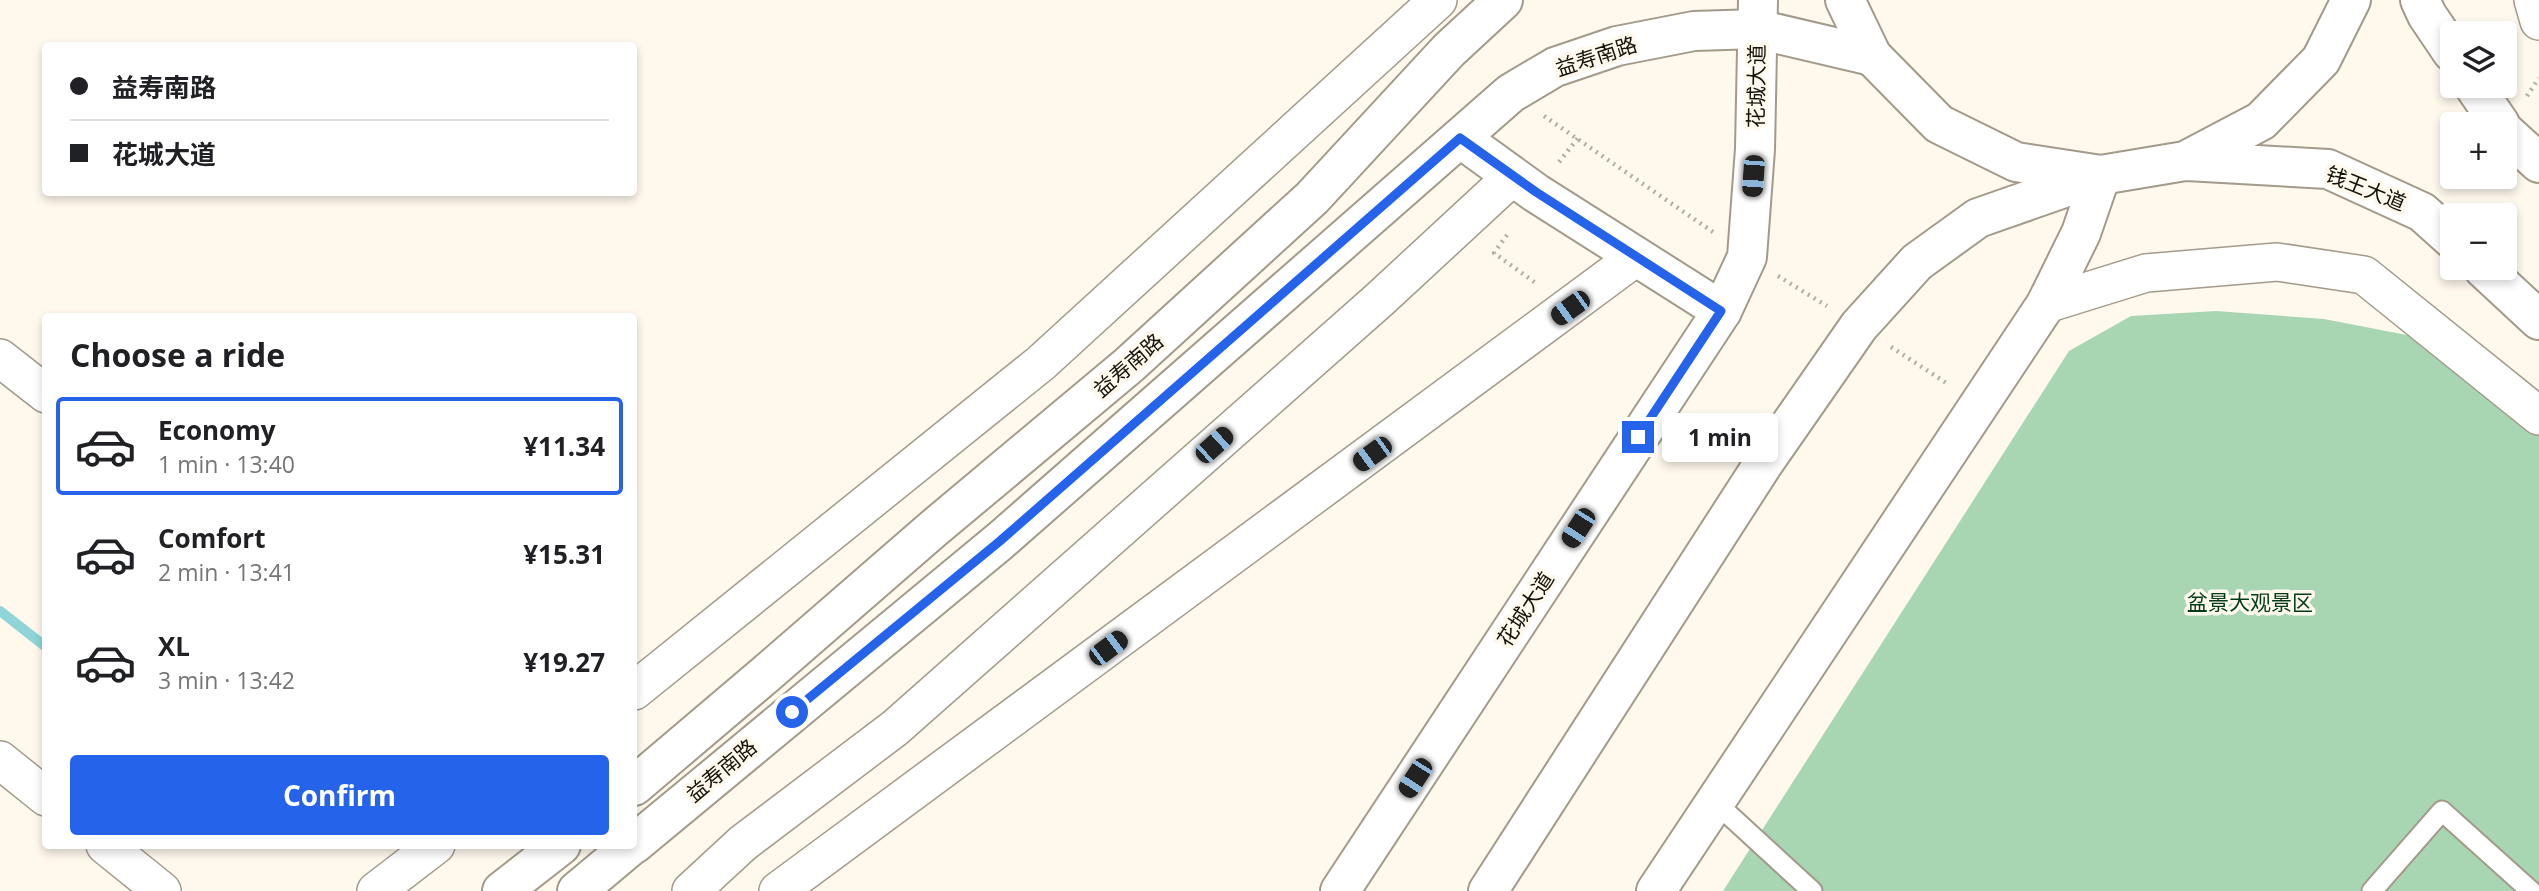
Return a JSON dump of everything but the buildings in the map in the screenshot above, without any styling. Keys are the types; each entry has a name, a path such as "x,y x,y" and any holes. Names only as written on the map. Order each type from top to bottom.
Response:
{"main road":[{"name":"益寿南路","path":"637,783 1140,356 1312,198 1449,50 1503,0"},
{"path":"1845,0 1871,56 1938,124 2016,162 2101,175"},
{"path":"1488,891 1763,464 1859,326 1917,262 1978,218 2101,175 2185,161 2262,121 2321,60 2351,0"},
{"path":"2420,0 2440,34"},
{"name":"益寿南路","path":"637,841 1000,541 1511,93 1555,67 1617,46 1694,31 1758,14 1871,56"},
{"name":"花城大道","path":"1340,891 1721,311 1748,257 1755,149 1758,14"},
{"path":"1460,138 1513,176 1721,311"},
{"path":"2517,143 2539,163"},
{"name":"钱王大道","path":"2185,161 2328,169 2422,212 2440,228"},
{"path":"1656,891 2046,304 2081,233 2101,175"},
{"path":"2496,280 2539,320"},
{"path":"502,891 556,849"},
{"name":"益寿南路","path":"577,891 627,849"}],"street":[{"path":"637,689 1041,363 1438,0"},
{"path":"2533,0 2539,20"},
{"path":"691,891 743,843 895,728 1379,300 1513,176"},
{"path":"778,891 1636,257"},
{"path":"2046,304 2146,273 2277,262 2364,275 2539,416"},
{"path":"0,358 42,391"},
{"path":"0,760 42,794"},
{"path":"110,849 162,891"},
{"path":"376,891 431,849"}],"lane":[{"path":"1716,802 1812,891"},
{"path":"2372,891 2442,811 2531,891"}],"path":[{"path":"1511,93 1748,257 1978,404"}],"green space":[{"name":"盆景大观景区","path":"2216,311 2324,319 2422,338 2539,434 2539,891 1723,891 2069,351 2131,316"}],"waterway":[{"path":"0,611 42,644"}],"route":[{"path":"792,712 1000,541 1460,138 1536,192 1721,311 1638,437"}]}
